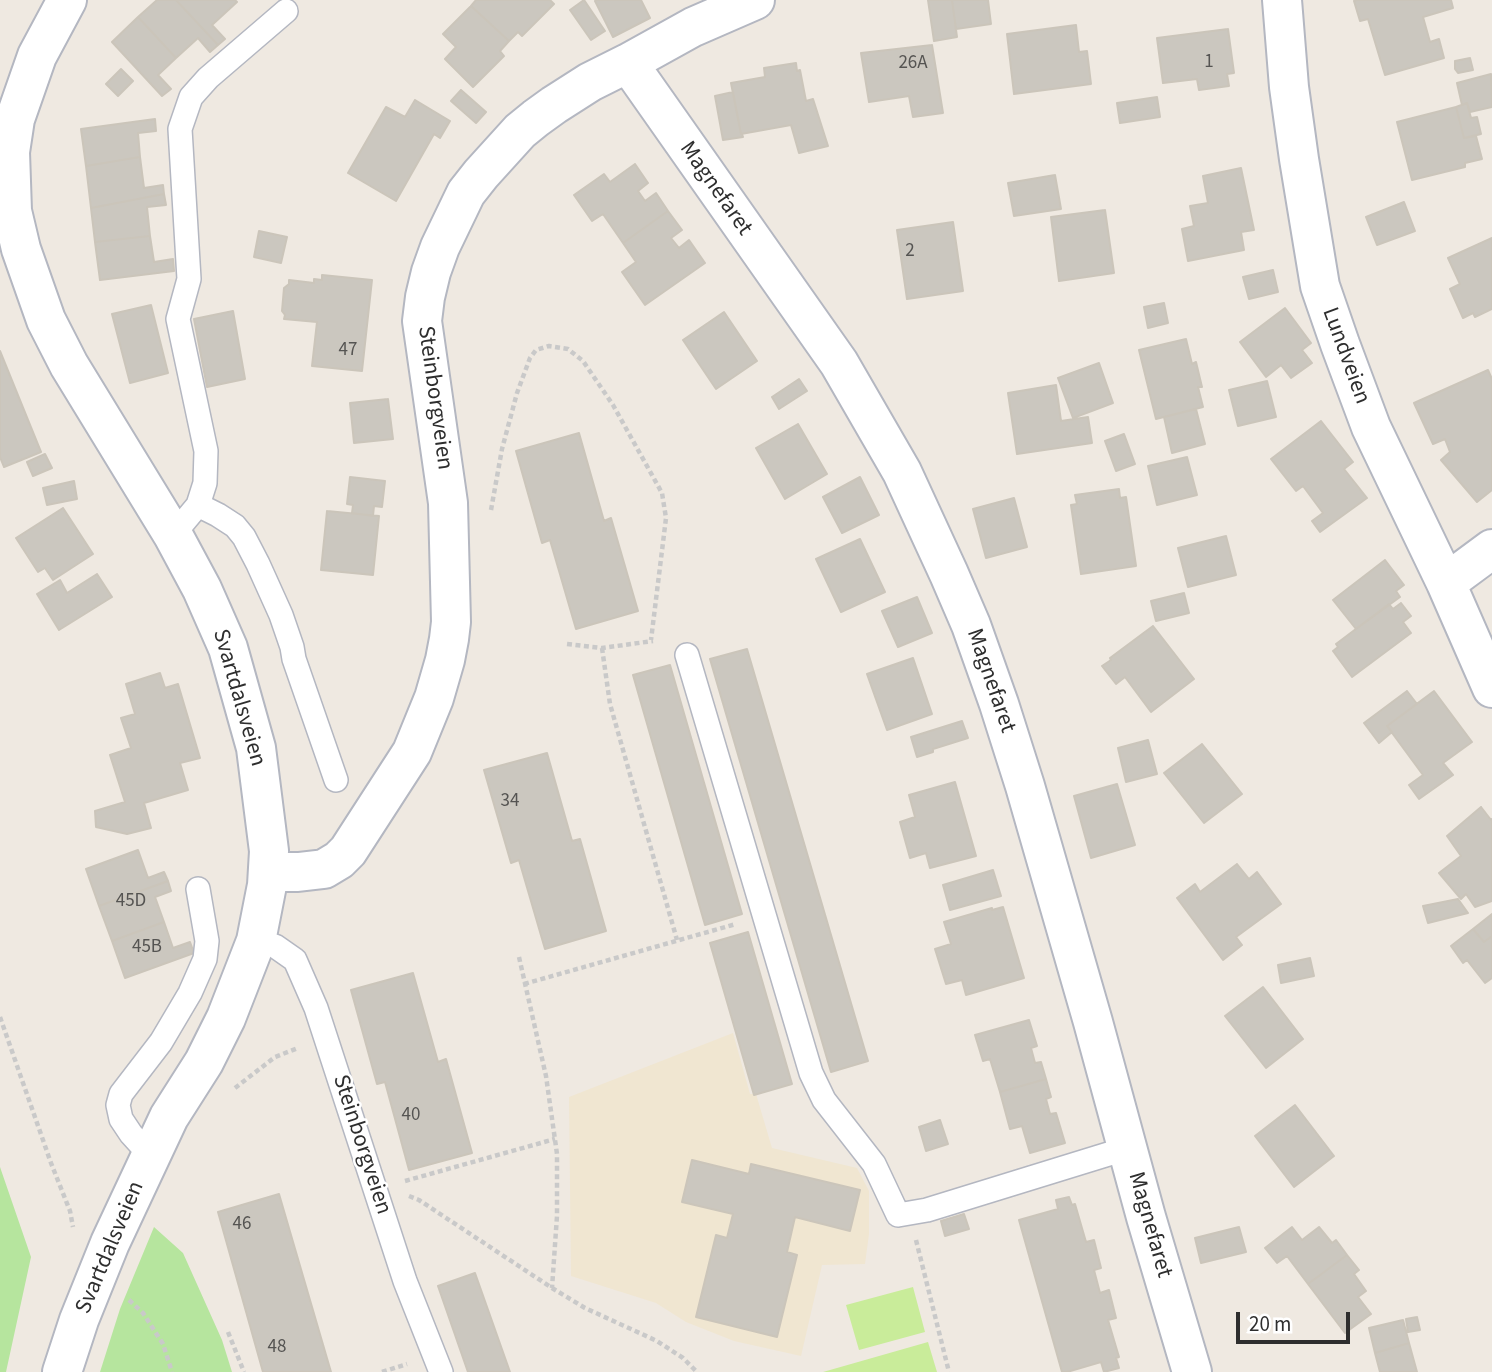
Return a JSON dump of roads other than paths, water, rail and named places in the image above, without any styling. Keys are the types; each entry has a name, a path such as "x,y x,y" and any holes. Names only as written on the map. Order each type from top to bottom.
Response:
{"street":[{"name":"Svartdalsveien","path":"62,1372 106,1252 169,1117 204,1062 226,1018 256,941 269,851 256,748 228,648 206,597 173,535 69,365 10,254 10,152 15,119 37,56 67,0"},
{"name":"Steinborgveien","path":"268,872 324,869 340,860 412,752 434,698 445,660 451,621 448,503 422,321 431,272 466,193 520,131 536,118 590,82 628,64 693,26 755,0"},
{"name":"Lundveien","path":"1282,0 1289,87 1320,286 1371,427 1446,583 1492,688"},
{"name":"Magnefaret","path":"628,64 839,363 902,472 971,625 1009,734 1192,1372"},
{"path":"1446,583 1492,549"}],"lane":[{"path":"173,535 198,505 205,483 206,451 178,320 188,279 180,129 191,97 208,78 286,11"},
{"path":"198,505 235,526 258,564 281,615 335,780"},
{"path":"687,655 811,1073 824,1100 874,1164 898,1215 927,1210 1128,1148"},
{"path":"151,1156 121,1119 118,1105 121,1094 160,1042 190,993 205,959 207,941 198,889"},
{"name":"Steinborgveien","path":"256,941 275,946 295,960 316,1008 378,1186 405,1281 441,1372"}]}
